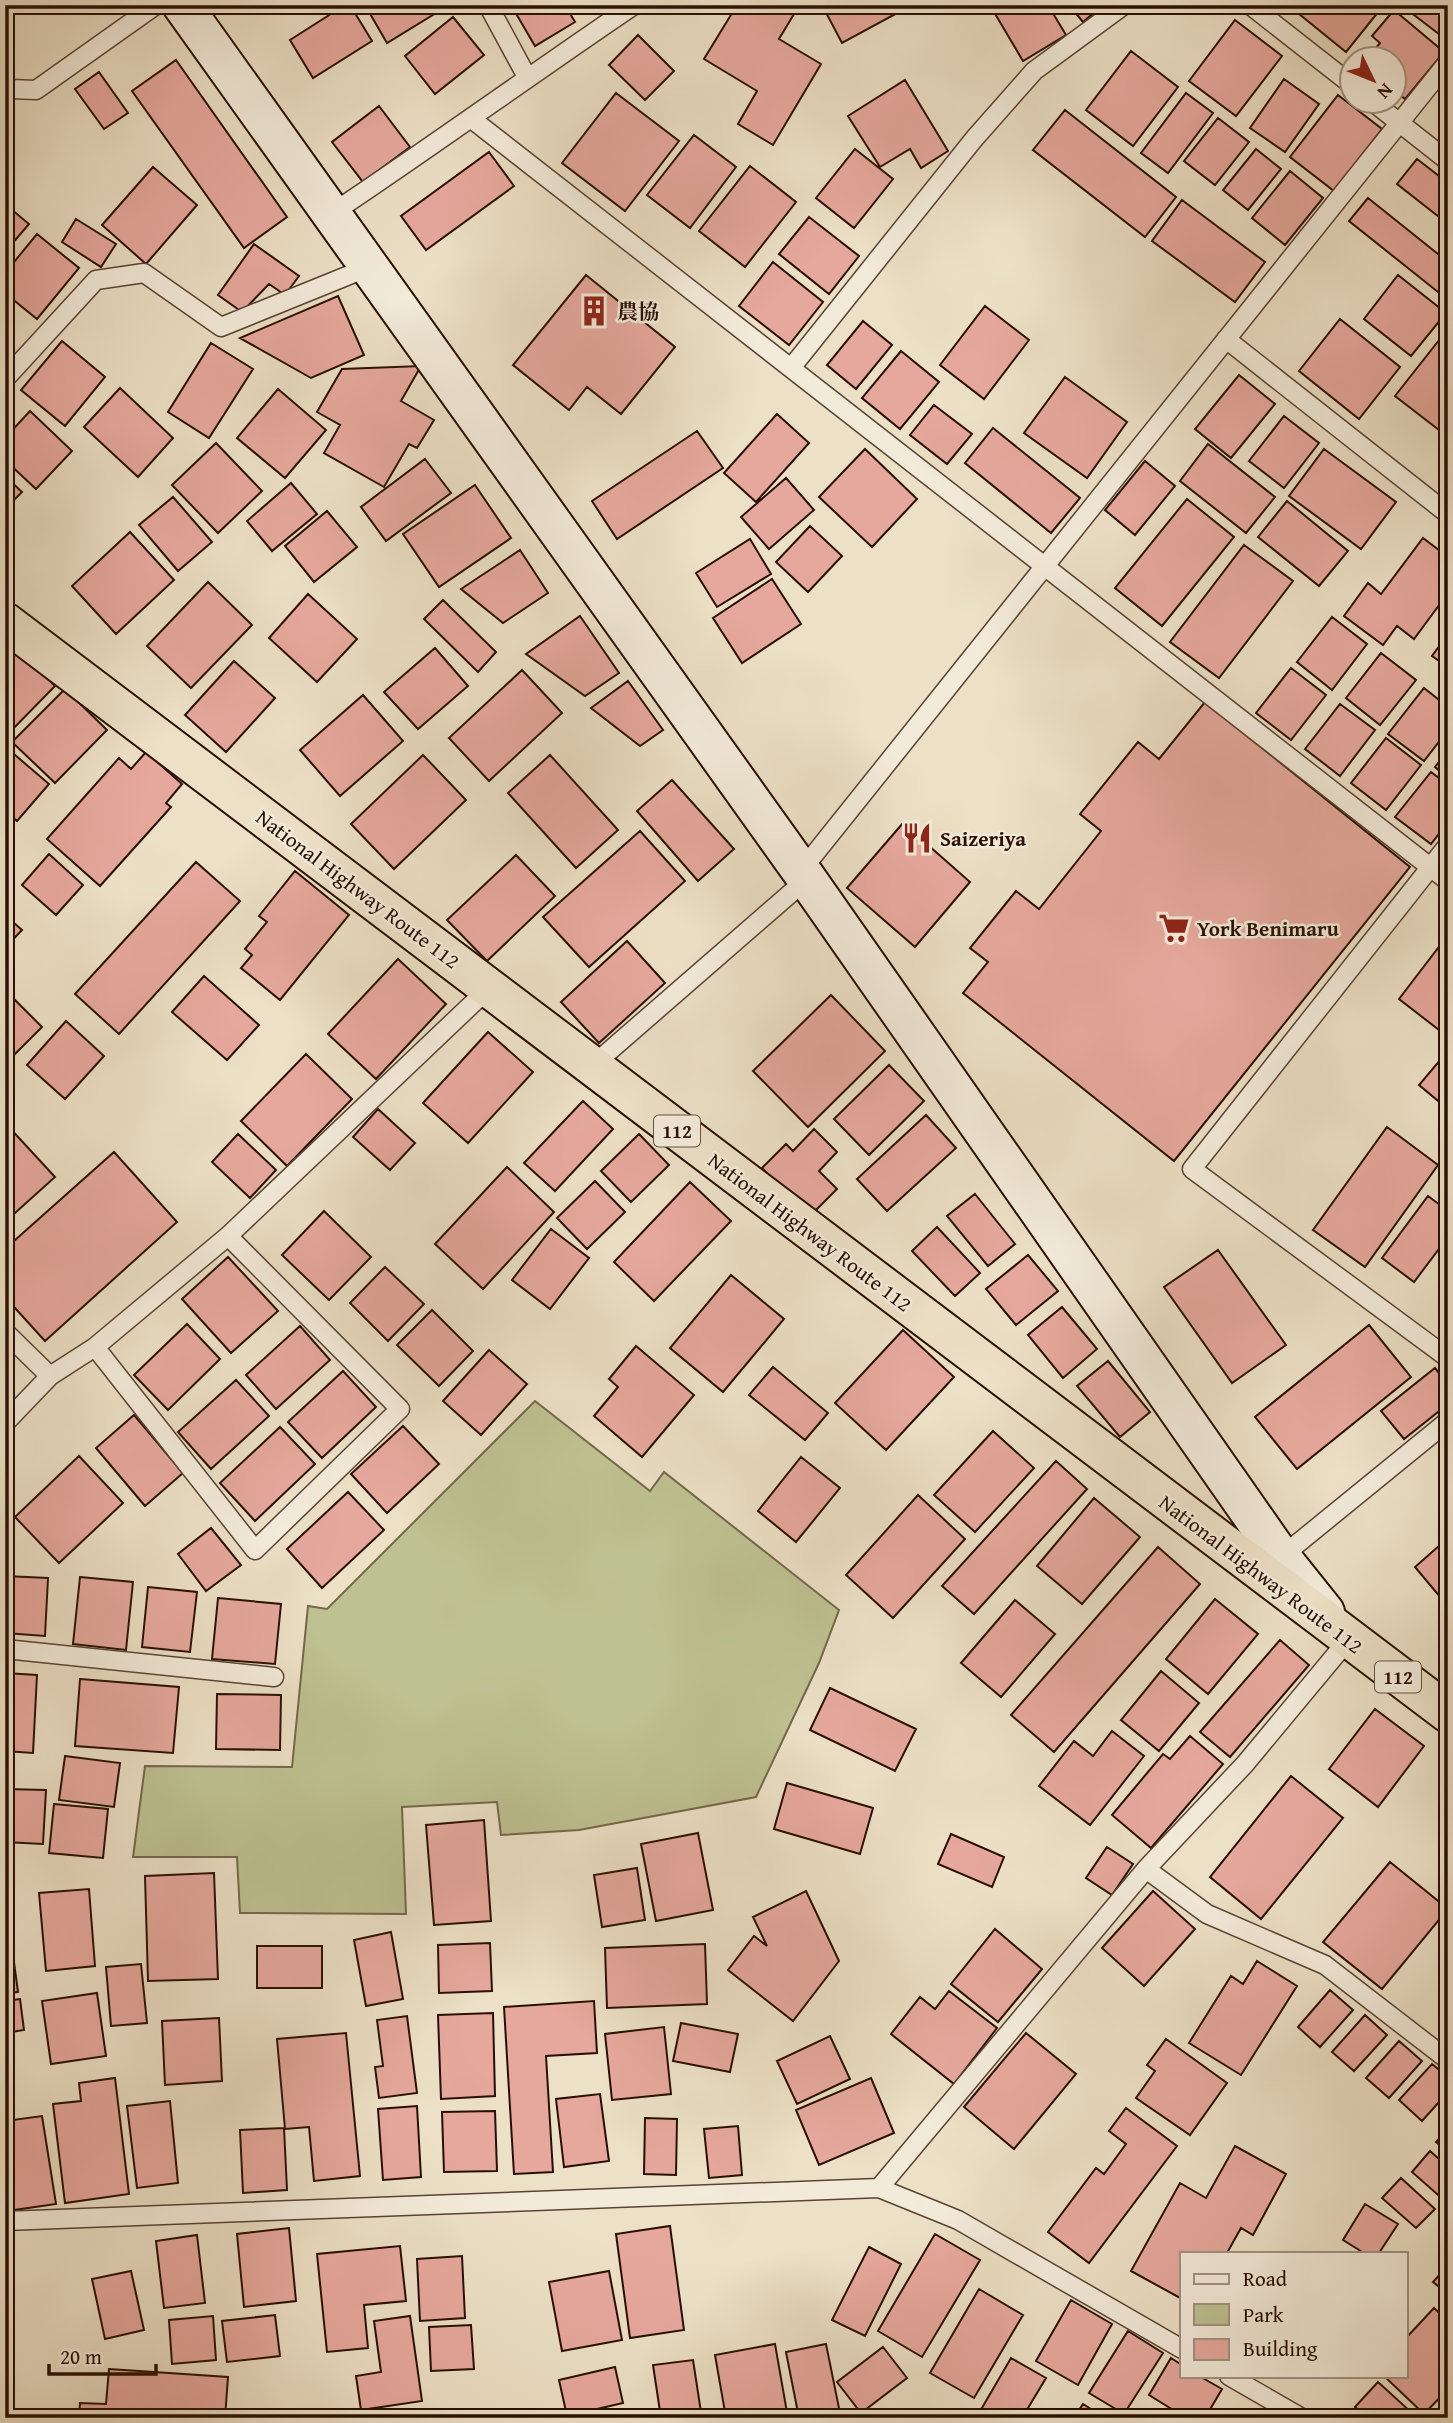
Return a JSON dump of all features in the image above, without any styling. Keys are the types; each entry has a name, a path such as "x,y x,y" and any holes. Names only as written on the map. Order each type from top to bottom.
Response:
{"highway":[{"name":"National Highway Route 112","path":"5,622 1448,1713"}],"street":[{"path":"183,5 804,875 1281,1557 1348,1640"}],"lane":[{"path":"5,84 10,89 36,90 156,5"},
{"path":"488,5 527,77"},
{"path":"331,214 473,120 527,77 634,5"},
{"path":"791,368 974,139 1034,71 1124,5"},
{"path":"1250,5 1338,74"},
{"path":"592,1066 804,875 1043,566 1448,62"},
{"path":"1391,116 1448,161"},
{"path":"473,120 1448,881"},
{"path":"5,379 96,280 144,273 221,327 369,267"},
{"path":"1226,339 1448,514"},
{"path":"1448,845 1192,1169 1448,1358"},
{"path":"5,1423 50,1376 95,1348 228,1236 489,988"},
{"path":"95,1348 256,1550 400,1409 228,1236"},
{"path":"5,1332 50,1376"},
{"path":"1281,1557 1448,1420"},
{"path":"879,2188 1146,1869 1245,1764 1348,1640"},
{"path":"5,1649 274,1677"},
{"path":"1146,1869 1207,1914 1325,1965 1448,2060"},
{"path":"5,2221 879,2188 958,2220 1180,2348"},
{"path":"1232,2378 1302,2418"}],"green space":[{"path":"535,1401 650,1491 664,1472 839,1610 819,1663 756,1797 579,1830 501,1835 497,1802 402,1807 406,1914 240,1913 237,1857 133,1857 145,1766 292,1767 308,1606 327,1609"}],"building":[{"path":"345,5 350,5 372,41 313,78 290,40"},
{"path":"365,5 449,5 387,43"},
{"path":"511,5 565,5 575,22 535,46"},
{"path":"737,5 780,5 794,14 779,39 821,64 773,145 738,124 757,91 704,59"},
{"path":"822,5 912,5 842,43"},
{"path":"1006,5 1048,5 1066,35 1023,61 994,12"},
{"path":"1069,5 1103,5 1083,22"},
{"path":"1288,5 1383,6 1351,46 1339,46"},
{"path":"1401,5 1448,5 1448,41"},
{"path":"1394,10 1444,52 1408,95 1408,46 1378,46 1380,43 1372,36"},
{"path":"453,17 484,55 435,94 405,56"},
{"path":"1235,20 1282,56 1236,116 1189,81"},
{"path":"638,35 674,71 645,100 609,65"},
{"path":"1131,51 1178,87 1133,146 1086,110"},
{"path":"176,60 287,217 244,248 132,91"},
{"path":"99,72 128,113 104,129 75,89"},
{"path":"1284,79 1319,104 1285,152 1250,128"},
{"path":"905,80 948,151 921,168 910,149 880,167 848,116"},
{"path":"616,93 679,141 625,211 562,163"},
{"path":"1186,93 1213,113 1168,173 1141,153"},
{"path":"1338,95 1338,116 1365,116 1382,129 1334,191 1290,157"},
{"path":"379,106 410,147 363,182 332,142"},
{"path":"1065,110 1176,197 1145,237 1033,150"},
{"path":"1218,118 1249,142 1215,185 1184,161"},
{"path":"694,135 736,167 690,228 647,195"},
{"path":"855,149 893,179 854,228 816,198"},
{"path":"1256,149 1281,169 1248,210 1223,190"},
{"path":"489,152 514,186 426,250 401,216"},
{"path":"1417,159 1448,183 1448,224 1397,184"},
{"path":"750,166 796,202 745,267 699,231"},
{"path":"153,167 197,205 146,264 102,225"},
{"path":"1290,171 1323,198 1285,245 1252,218"},
{"path":"1368,198 1448,262 1448,300 1349,221"},
{"path":"1182,200 1265,262 1235,302 1152,241"},
{"path":"5,204 29,224 5,252"},
{"path":"809,217 859,256 829,294 779,254"},
{"path":"76,219 116,244 101,267 62,242"},
{"path":"37,234 79,268 37,319 5,293 5,273"},
{"path":"254,244 299,276 285,295 269,284 242,312 218,295"},
{"path":"773,262 823,302 789,345 739,306"},
{"name":"農協","path":"586,275 675,347 621,414 587,387 569,410 513,365"},
{"path":"1398,275 1446,313 1411,356 1364,319"},
{"path":"338,296 364,355 311,378 240,338"},
{"path":"985,306 1029,340 984,399 940,365"},
{"path":"1340,319 1400,367 1359,419 1299,371"},
{"path":"863,321 892,345 856,389 827,365"},
{"path":"1448,331 1448,437 1395,396"},
{"path":"62,341 105,377 65,426 21,390"},
{"path":"211,343 253,369 209,438 168,412"},
{"path":"901,351 939,382 900,429 862,398"},
{"path":"421,366 401,401 434,420 417,448 409,444 384,487 324,453 340,425 317,412 342,369"},
{"path":"1239,375 1275,404 1231,458 1195,429"},
{"path":"1065,377 1127,422 1087,478 1024,433"},
{"path":"120,388 173,438 138,477 84,427"},
{"path":"278,389 326,430 285,478 237,438"},
{"path":"934,405 972,434 947,464 910,435"},
{"path":"30,411 72,451 36,489 5,460 5,438"},
{"path":"777,414 809,443 756,502 724,473"},
{"path":"1284,416 1319,443 1284,488 1249,461"},
{"path":"993,428 1080,498 1051,533 965,463"},
{"path":"697,431 723,468 617,539 592,501"},
{"path":"216,443 262,491 218,533 172,485"},
{"path":"1208,444 1275,497 1246,533 1180,481"},
{"path":"865,449 917,499 872,547 819,497"},
{"path":"1324,449 1396,502 1361,549 1289,496"},
{"path":"425,459 451,493 386,541 361,507"},
{"path":"1145,461 1175,486 1135,535 1105,510"},
{"path":"5,476 22,492 5,509"},
{"path":"786,478 814,510 769,549 741,517"},
{"path":"291,483 317,514 272,551 247,521"},
{"path":"475,485 511,538 439,587 403,534"},
{"path":"173,497 212,542 178,571 139,525"},
{"path":"1187,499 1234,537 1162,626 1115,588"},
{"path":"1287,501 1348,551 1319,586 1258,537"},
{"path":"327,511 357,547 314,582 285,546"},
{"path":"810,526 842,556 808,592 776,562"},
{"path":"130,532 174,580 116,634 72,586"},
{"path":"1423,538 1448,557 1448,593 1414,639 1397,626 1383,645 1344,616 1368,583 1381,594"},
{"path":"750,539 771,574 717,607 696,573"},
{"path":"1244,545 1293,581 1219,678 1170,642"},
{"path":"520,550 548,593 503,623 461,589"},
{"path":"772,579 801,624 742,663 713,618"},
{"path":"208,582 252,625 191,688 147,646"},
{"path":"308,594 357,639 317,682 269,638"},
{"path":"443,600 496,652 478,672 424,619"},
{"path":"580,616 619,673 585,696 526,654"},
{"path":"1332,617 1367,644 1332,690 1297,662"},
{"path":"1448,634 1448,667 1432,656"},
{"path":"9,640 55,686 5,737 5,645"},
{"path":"435,648 468,686 418,729 384,692"},
{"path":"1381,653 1416,680 1380,725 1346,698"},
{"path":"234,661 275,698 226,752 185,715"},
{"path":"1291,668 1326,695 1291,740 1256,713"},
{"path":"522,670 562,713 489,781 449,738"},
{"path":"628,681 663,730 640,746 591,708"},
{"path":"1424,688 1448,707 1448,730 1424,761 1388,734"},
{"path":"65,689 107,730 55,783 12,742"},
{"path":"363,695 403,741 340,796 300,750"},
{"name":"York Benimaru","path":"1205,702 1410,867 1174,1161 963,993 988,962 970,948 1016,891 1039,909 1101,831 1080,814 1138,742 1159,759"},
{"path":"1340,704 1375,730 1340,776 1305,749"},
{"path":"1386,738 1421,765 1386,810 1351,783"},
{"path":"8,749 49,784 17,821 5,811"},
{"path":"1448,750 1448,778 1435,767"},
{"path":"146,752 182,784 166,803 171,807 100,886 47,839 119,758 131,769"},
{"path":"423,755 466,800 394,869 351,824"},
{"path":"550,755 618,830 576,868 508,793"},
{"path":"1431,772 1448,785 1448,822 1431,844 1395,817"},
{"path":"672,780 734,849 698,881 637,811"},
{"path":"903,823 970,882 915,947 847,888"},
{"path":"640,831 685,881 589,967 543,917"},
{"path":"49,854 83,885 56,915 22,885"},
{"path":"516,855 555,896 487,961 447,920"},
{"path":"196,862 240,901 119,1034 75,994"},
{"path":"295,871 349,915 280,1000 241,968 252,955 245,949 267,922 259,916"},
{"path":"5,915 22,930 5,948"},
{"path":"1448,935 1448,1037 1399,999"},
{"path":"627,941 665,983 599,1043 561,1002"},
{"path":"398,959 446,1004 376,1079 328,1034"},
{"path":"204,976 259,1025 227,1060 172,1012"},
{"path":"5,990 42,1027 5,1064"},
{"path":"831,995 885,1051 808,1127 753,1071"},
{"path":"66,1021 104,1056 65,1099 27,1065"},
{"path":"488,1032 533,1072 468,1143 423,1103"},
{"path":"1446,1053 1448,1054 1448,1109 1419,1085"},
{"path":"306,1054 352,1099 287,1166 241,1121"},
{"path":"889,1065 924,1101 869,1155 834,1119"},
{"path":"583,1101 613,1129 555,1191 524,1163"},
{"path":"378,1109 415,1143 390,1170 353,1137"},
{"path":"926,1115 956,1148 887,1211 857,1179"},
{"path":"7,1125 55,1177 5,1222 5,1127"},
{"path":"1387,1127 1438,1165 1365,1267 1313,1230"},
{"path":"814,1129 837,1152 819,1171 837,1189 809,1217 762,1168 786,1144 793,1151"},
{"path":"238,1134 276,1170 250,1198 212,1162"},
{"path":"639,1134 669,1165 631,1202 601,1171"},
{"path":"114,1152 177,1222 45,1341 5,1297 5,1249"},
{"path":"507,1167 554,1212 483,1289 435,1244"},
{"path":"595,1181 625,1212 587,1249 557,1218"},
{"path":"690,1182 731,1221 654,1301 614,1262"},
{"path":"975,1194 1015,1244 988,1266 947,1216"},
{"path":"1428,1196 1448,1211 1448,1237 1414,1282 1382,1258"},
{"path":"324,1211 371,1257 329,1300 282,1255"},
{"path":"937,1227 980,1273 955,1296 912,1251"},
{"path":"551,1229 589,1258 550,1309 512,1280"},
{"path":"1218,1250 1286,1345 1232,1383 1164,1287"},
{"path":"1028,1255 1058,1291 1016,1325 986,1289"},
{"path":"228,1257 278,1311 231,1353 182,1299"},
{"path":"385,1267 424,1304 388,1341 350,1303"},
{"path":"731,1275 784,1319 723,1392 670,1348"},
{"path":"1062,1307 1097,1349 1063,1378 1028,1335"},
{"path":"432,1310 473,1351 439,1386 397,1345"},
{"path":"187,1324 220,1359 168,1410 134,1375"},
{"path":"1369,1325 1411,1377 1297,1469 1255,1417"},
{"path":"300,1326 330,1360 276,1409 246,1375"},
{"path":"903,1330 954,1377 886,1450 835,1403"},
{"path":"636,1346 694,1395 642,1457 594,1416 618,1387 609,1379"},
{"path":"489,1350 527,1384 481,1435 443,1401"},
{"path":"1108,1361 1150,1412 1120,1437 1077,1386"},
{"path":"773,1367 828,1413 805,1440 749,1395"},
{"path":"1435,1368 1448,1384 1448,1404 1404,1439 1381,1411"},
{"path":"343,1371 376,1407 322,1458 288,1422"},
{"path":"236,1380 269,1416 211,1469 178,1432"},
{"path":"134,1415 183,1473 145,1506 96,1448"},
{"path":"403,1426 439,1464 387,1513 351,1474"},
{"path":"280,1427 315,1464 255,1521 220,1483"},
{"path":"993,1431 1034,1468 975,1532 934,1495"},
{"path":"79,1456 123,1503 59,1563 15,1517"},
{"path":"801,1457 840,1488 796,1542 758,1511"},
{"path":"1056,1461 1087,1489 974,1614 942,1586"},
{"path":"348,1492 384,1530 322,1588 287,1549"},
{"path":"918,1495 965,1539 893,1618 846,1575"},
{"path":"1094,1498 1140,1537 1082,1604 1037,1566"},
{"path":"211,1528 241,1565 206,1591 178,1554"},
{"path":"1448,1538 1448,1602 1446,1604 1415,1567"},
{"path":"1158,1547 1200,1584 1054,1752 1011,1715"},
{"path":"5,1576 48,1578 45,1636 5,1633"},
{"path":"80,1577 133,1582 126,1650 73,1644"},
{"path":"148,1587 197,1592 190,1652 142,1647"},
{"path":"218,1598 281,1604 275,1664 212,1659"},
{"path":"1215,1599 1258,1634 1208,1694 1166,1659"},
{"path":"1015,1600 1055,1634 1001,1697 961,1663"},
{"path":"1280,1640 1309,1665 1230,1757 1200,1732"},
{"path":"1161,1671 1199,1703 1159,1751 1121,1720"},
{"path":"5,1673 37,1675 33,1753 5,1751"},
{"path":"80,1679 179,1687 173,1753 75,1746"},
{"path":"830,1688 916,1729 895,1771 810,1730"},
{"path":"217,1694 281,1695 280,1750 216,1749"},
{"path":"1375,1709 1424,1746 1378,1807 1329,1769"},
{"path":"1112,1731 1144,1756 1090,1825 1039,1786 1074,1741 1093,1756"},
{"path":"1190,1736 1223,1764 1151,1848 1112,1815 1163,1754 1170,1759"},
{"path":"65,1756 120,1763 114,1807 59,1800"},
{"path":"1291,1776 1343,1818 1261,1919 1210,1877"},
{"path":"787,1783 873,1808 860,1854 774,1829"},
{"path":"5,1789 46,1790 43,1844 5,1842"},
{"path":"54,1804 108,1809 103,1858 49,1853"},
{"path":"484,1820 491,1921 434,1925 426,1825"},
{"path":"698,1833 713,1910 656,1921 641,1844"},
{"path":"951,1834 1004,1857 992,1887 938,1864"},
{"path":"1107,1847 1133,1864 1112,1895 1086,1878"},
{"path":"1390,1862 1448,1909 1382,1989 1323,1942"},
{"path":"637,1868 645,1920 602,1927 594,1875"},
{"path":"214,1873 218,1979 148,1981 145,1876"},
{"path":"89,1889 95,1966 46,1971 39,1893"},
{"path":"806,1891 839,1961 793,2021 728,1970 754,1936 767,1946 753,1917"},
{"path":"1153,1891 1195,1929 1144,1986 1102,1948"},
{"path":"9,1925 18,1992 5,1994 5,1926"},
{"path":"995,1929 1042,1969 998,2022 951,1984"},
{"path":"391,1932 403,1999 366,2006 354,1940"},
{"path":"490,1943 492,1991 439,1993 438,1945"},
{"path":"705,1944 707,2004 607,2008 605,1948"},
{"path":"257,1946 322,1946 322,1988 257,1988"},
{"path":"1257,1961 1297,1986 1241,2075 1189,2043 1231,1976 1243,1984"},
{"path":"141,1964 147,2023 111,2026 106,1967"},
{"path":"1330,1990 1353,2010 1320,2047 1298,2027"},
{"path":"949,1991 997,2028 954,2084 891,2034 920,1997 935,2009"},
{"path":"97,1993 106,2056 51,2064 42,2001"},
{"path":"20,1999 24,2030 5,2033 5,2001"},
{"path":"594,2001 597,2053 546,2056 553,2172 514,2174 504,2007"},
{"path":"493,2013 495,2096 441,2099 438,2015"},
{"path":"1365,2015 1387,2035 1354,2071 1332,2052"},
{"path":"407,2016 417,2093 379,2098 375,2067 383,2066 377,2020"},
{"path":"219,2018 222,2081 165,2085 162,2021"},
{"path":"681,2023 738,2034 730,2072 673,2061"},
{"path":"664,2027 671,2094 612,2100 605,2034"},
{"path":"346,2033 360,2176 314,2181 309,2127 285,2129 277,2039"},
{"path":"1026,2033 1076,2074 1014,2149 964,2107"},
{"path":"830,2036 850,2079 797,2104 777,2061"},
{"path":"1166,2039 1227,2083 1190,2135 1136,2098 1155,2071 1147,2065"},
{"path":"1399,2041 1422,2061 1389,2098 1366,2078"},
{"path":"1432,2064 1448,2077 1448,2092 1422,2121 1399,2100"},
{"path":"115,2078 129,2194 65,2203 53,2104 81,2101 79,2083"},
{"path":"871,2078 894,2133 819,2165 796,2110"},
{"path":"600,2094 609,2161 564,2167 556,2099"},
{"path":"170,2101 178,2183 137,2188 127,2106"},
{"path":"417,2106 421,2177 383,2180 378,2109"},
{"path":"1126,2108 1177,2146 1089,2263 1048,2232 1096,2168 1104,2174 1126,2144 1109,2131"},
{"path":"495,2111 497,2171 444,2172 442,2112"},
{"path":"42,2116 56,2204 14,2210 5,2151 5,2121"},
{"path":"645,2118 677,2119 676,2175 644,2174"},
{"path":"738,2126 742,2175 709,2178 704,2129"},
{"path":"284,2128 287,2190 243,2193 240,2130"},
{"path":"1448,2130 1448,2152 1436,2142"},
{"path":"1235,2146 1286,2174 1253,2235 1241,2228 1228,2252 1180,2252 1180,2298 1131,2271 1180,2183 1206,2198"},
{"path":"1430,2151 1448,2167 1446,2202 1412,2172"},
{"path":"1401,2178 1435,2209 1416,2228 1382,2198"},
{"path":"1365,2204 1398,2224 1380,2252 1362,2252 1343,2240"},
{"path":"670,2226 684,2330 630,2338 616,2234"},
{"path":"289,2228 296,2301 244,2307 237,2234"},
{"path":"935,2234 980,2260 922,2357 878,2331"},
{"path":"197,2235 205,2303 164,2308 156,2241"},
{"path":"400,2246 406,2301 364,2305 368,2348 327,2352 317,2254"},
{"path":"869,2247 901,2264 865,2336 832,2320"},
{"path":"462,2256 465,2318 420,2321 417,2259"},
{"path":"1448,2265 1448,2294 1433,2282"},
{"path":"131,2271 144,2330 105,2339 92,2279"},
{"path":"609,2271 622,2340 562,2351 549,2282"},
{"path":"979,2289 1023,2315 974,2398 930,2373"},
{"path":"1071,2300 1112,2324 1078,2385 1036,2361"},
{"path":"1434,2308 1448,2321 1448,2389 1424,2414 1386,2378 1408,2378 1408,2336"},
{"path":"275,2315 280,2356 227,2362 222,2321"},
{"path":"213,2316 216,2360 172,2364 169,2320"},
{"path":"410,2316 422,2401 361,2410 356,2376 381,2372 374,2321"},
{"path":"471,2325 474,2369 431,2371 429,2327"},
{"path":"1128,2331 1163,2353 1124,2414 1089,2393"},
{"path":"775,2344 788,2418 726,2418 715,2355"},
{"path":"826,2344 841,2418 799,2418 786,2352"},
{"path":"883,2347 907,2378 861,2413 837,2382"},
{"path":"1011,2358 1046,2378 1022,2418 986,2418 979,2413"},
{"path":"1171,2358 1180,2364 1180,2378 1203,2378 1222,2389 1205,2418 1186,2418 1149,2395"},
{"path":"693,2360 701,2412 661,2418 653,2365"},
{"path":"615,2367 623,2403 567,2416 559,2380"},
{"path":"109,2369 228,2377 225,2418 79,2418 80,2403 106,2404"},
{"path":"1378,2382 1412,2413 1408,2418 1367,2418 1355,2407"},
{"path":"1083,2404 1105,2418 1074,2418"},
{"path":"430,2409 430,2418 397,2418 396,2410"}],"place":[{"name":"農協","path":"594,311"},
{"name":"Saizeriya","path":"917,838"},
{"name":"York Benimaru","path":"1174,928"}]}
